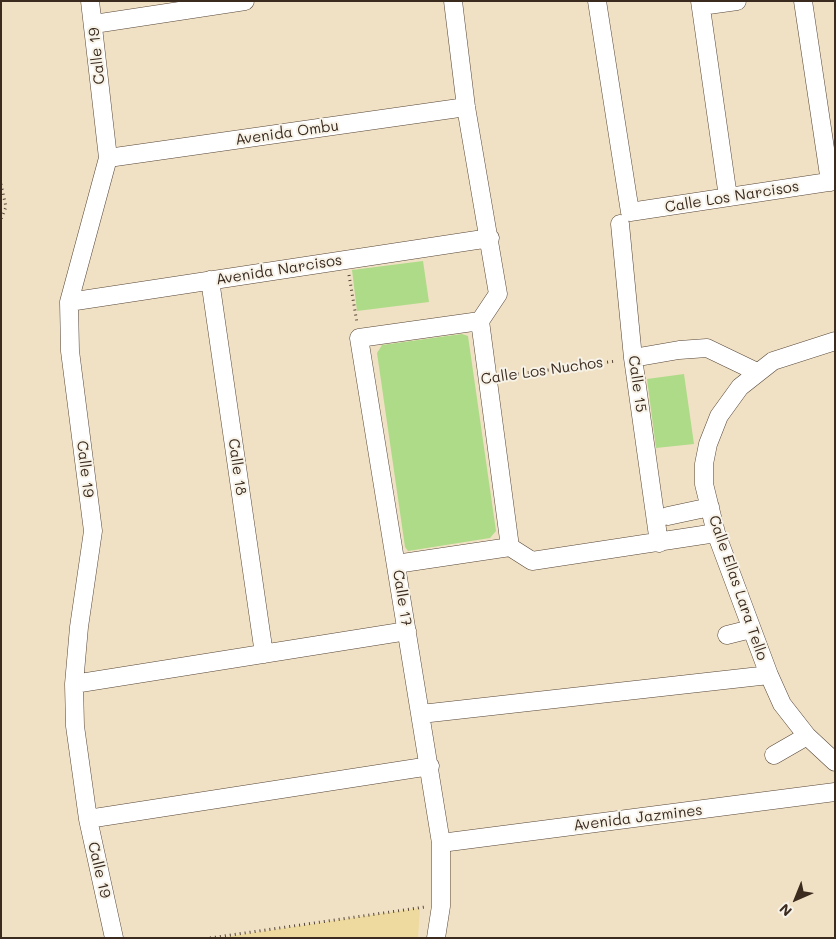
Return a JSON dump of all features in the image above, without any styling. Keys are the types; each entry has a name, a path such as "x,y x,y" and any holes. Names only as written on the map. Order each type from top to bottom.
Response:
{"street":[{"name":"Calle 19","path":"90,1 108,158 69,302 70,351 93,531 79,626 74,684 75,726 88,819 114,938"},
{"path":"94,24 245,1"},
{"path":"452,1 466,107 490,238 498,294 480,321 510,547"},
{"name":"Calle 15","path":"597,1 625,218 634,358 659,543"},
{"path":"728,197 700,4 738,1"},
{"path":"803,1 832,181"},
{"name":"Avenida Ombu","path":"108,158 466,107"},
{"name":"Calle Los Narcisos","path":"625,218 728,197 832,181"},
{"name":"Avenida Narcisos","path":"69,302 490,238"},
{"name":"Calle 18","path":"210,280 264,654"},
{"path":"359,338 480,321"},
{"name":"Calle 17","path":"359,338 442,843 441,906 436,938"},
{"name":"Calle Ellas Lara Tello","path":"835,341 773,361 757,372 729,401 712,430 704,464 704,484 716,533 769,675 782,704 806,736 835,762"},
{"path":"634,358 679,350 707,348 757,372"},
{"path":"668,516 710,507"},
{"path":"396,564 510,547 532,561 716,533"},
{"path":"727,635 751,629"},
{"path":"74,684 408,631"},
{"path":"421,714 769,675"},
{"path":"774,755 806,736"},
{"path":"88,819 430,766"},
{"name":"Avenida Jazmines","path":"442,843 835,792"}],"path":[{"path":"1,184 6,207 1,220"},
{"path":"346,260 359,338"},
{"name":"Calle Los Nuchos","path":"488,378 634,358"},
{"path":"210,938 441,906"}],"green space":[{"path":"423,261 429,302 357,311 352,270"},
{"path":"462,334 468,336 496,531 490,538 408,551 405,547 377,353 382,345"},
{"path":"684,374 694,444 656,448 647,379"}],"sand":[{"path":"420,908 418,938 218,938"}]}
